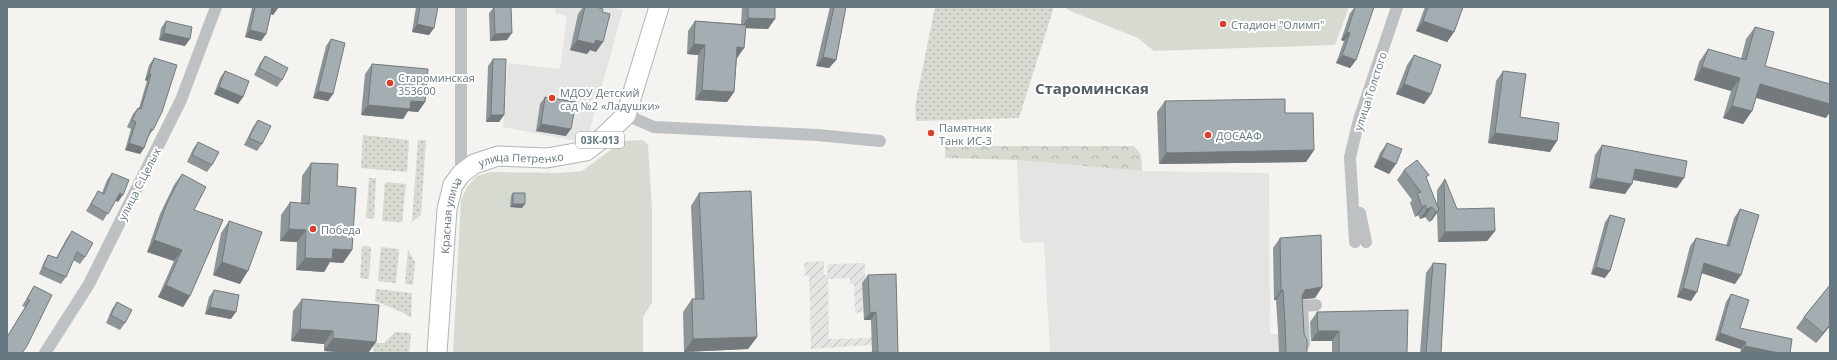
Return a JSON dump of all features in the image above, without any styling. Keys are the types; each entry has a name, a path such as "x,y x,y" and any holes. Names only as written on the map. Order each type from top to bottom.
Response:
{"main road":[{"path":"626,115 659,7"},
{"name":"улица Петренко","path":"461,174 474,164 498,156 547,158 586,151 626,115"},
{"name":"Красная улица","path":"437,353 447,209 453,185 461,174"}],"street":[{"name":"улица С.Целых","path":"46,353 89,284 177,107 216,7"},
{"name":"Красная улица","path":"461,7 461,174"},
{"name":"улица Толстого","path":"1361,242 1350,157 1359,120 1397,7"},
{"path":"626,115 654,127 817,134 880,141"},
{"path":"1304,344 1302,306 1316,305"}],"shaded area":[{"name":"МДОУ Детский сад №2 «Ладушки»","path":"556,7 609,7 623,10 586,143 503,127 508,63 560,69 567,16 555,13"},
{"path":"1017,160 1142,171 1269,173 1270,334 1279,334 1279,353 1050,353 1044,242 1024,243 1020,239"},
{"path":"824,261 824,275 827,275 828,264 865,263 865,283 862,284 863,312 855,313 854,284 850,284 850,278 828,279 829,339 872,338 872,345 811,349 809,276 805,276 804,262"}],"green space":[{"path":"935,7 1054,7 1019,118 916,121 915,106"},
{"name":"Стадион \"Олимп\"","path":"1065,7 1349,7 1335,45 1154,51 1138,38 1068,10"},
{"path":"363,135 409,140 407,172 361,168"},
{"path":"418,140 426,140 421,215 412,222"},
{"path":"643,140 648,145 652,210 652,303 643,317 643,353 453,353 461,200 467,187 477,176 490,172 558,173 582,171 623,141"},
{"path":"945,146 1134,146 1141,155 1142,171 1017,160 945,158"},
{"path":"369,178 376,178 374,219 366,218"},
{"path":"385,182 406,184 402,222 382,221"},
{"path":"362,246 371,247 369,279 360,278"},
{"path":"381,247 399,249 396,283 378,281"},
{"path":"408,249 415,262 413,285 405,284"},
{"path":"376,289 412,293 411,318 402,312 375,301"},
{"path":"395,332 411,333 409,353 374,353 373,343 384,343"}],"building":[{"path":"255,7 272,7 266,34 250,30"},
{"path":"420,7 438,7 434,28 417,24"},
{"path":"494,7 511,7 512,33 495,34"},
{"path":"585,7 596,7 603,9 602,12 610,14 603,42 596,40 594,44 577,40"},
{"path":"748,7 775,7 775,19 748,18"},
{"path":"834,7 846,7 836,60 823,57"},
{"path":"1355,7 1374,7 1356,60 1342,55 1350,33 1347,32"},
{"path":"1428,7 1463,7 1454,32 1423,21"},
{"path":"166,21 192,27 190,39 164,33"},
{"path":"695,21 746,25 744,48 737,47 734,92 702,90 705,45 694,44"},
{"path":"1755,27 1774,32 1765,66 1830,84 1830,104 1760,84 1752,111 1732,106 1740,78 1702,67 1708,49 1746,60"},
{"path":"331,39 345,43 333,94 318,91"},
{"path":"1414,55 1441,65 1431,94 1404,84"},
{"path":"265,56 288,68 282,80 259,68"},
{"path":"154,58 177,65 162,112 153,130 151,129 144,148 129,143 136,122 132,120 138,108 141,109"},
{"path":"493,59 506,59 504,115 491,115"},
{"path":"372,64 428,69 425,102 411,101 410,109 368,105"},
{"path":"225,71 249,81 243,97 219,87"},
{"path":"1503,71 1526,74 1520,117 1559,123 1557,141 1495,133"},
{"path":"545,97 576,102 571,129 541,124"},
{"path":"1285,99 1285,113 1313,113 1314,150 1166,153 1165,101"},
{"path":"258,120 271,126 262,144 249,138"},
{"path":"198,142 219,152 212,165 192,155"},
{"path":"1387,143 1402,149 1396,164 1381,157"},
{"path":"1602,145 1687,161 1684,178 1635,169 1632,184 1596,178"},
{"path":"1417,160 1429,175 1426,177 1439,210 1436,212 1432,207 1427,209 1425,205 1422,207 1417,193 1421,192 1404,170"},
{"name":"Победа","path":"311,163 338,164 337,186 356,188 352,250 333,249 332,259 305,258 306,230 289,229 290,202 309,204"},
{"path":"112,173 129,180 123,195 120,193 108,214 91,204 98,191 104,194"},
{"path":"182,174 206,187 194,210 223,220 190,296 166,285 182,250 154,240 167,203"},
{"path":"1445,179 1457,209 1494,208 1495,231 1445,232"},
{"path":"751,191 757,337 693,339 692,299 704,299 699,193"},
{"path":"513,193 525,193 525,204 513,204"},
{"path":"1740,209 1759,215 1741,275 1704,263 1697,292 1683,288 1696,238 1729,246"},
{"path":"1610,215 1625,219 1610,271 1596,267"},
{"path":"229,221 262,232 248,271 222,262"},
{"path":"72,231 93,243 85,257 77,252 66,277 43,267 48,255 57,258"},
{"path":"1321,235 1322,287 1305,290 1302,296 1304,334 1307,340 1307,353 1286,353 1283,290 1281,290 1280,238"},
{"path":"1433,263 1446,264 1441,353 1426,353"},
{"path":"896,274 898,353 859,353 878,352 876,312 870,313 868,275"},
{"path":"1830,285 1830,325 1823,333 1804,317"},
{"path":"34,286 52,295 27,346 22,353 7,353 7,337 30,300 27,299"},
{"path":"214,290 239,295 236,312 210,307"},
{"path":"1731,294 1749,300 1740,328 1792,339 1790,353 1779,353 1745,346 1746,342 1720,333"},
{"path":"302,299 379,305 376,342 333,338 333,331 300,329"},
{"path":"117,302 132,310 125,323 111,315"},
{"path":"1408,310 1407,353 1339,353 1339,331 1318,331 1317,312"}],"place":[{"name":"Стадион \"Олимп\"","path":"1223,24"},
{"name":"Староминская 353600","path":"390,83"},
{"name":"МДОУ Детский сад №2 «Ладушки»","path":"552,98"},
{"name":"Памятник Танк ИС-3","path":"931,133"},
{"name":"ДОСААФ","path":"1208,135"},
{"name":"Победа","path":"313,229"}],"district":[{"name":"Староминская","path":"1092,88"}]}
